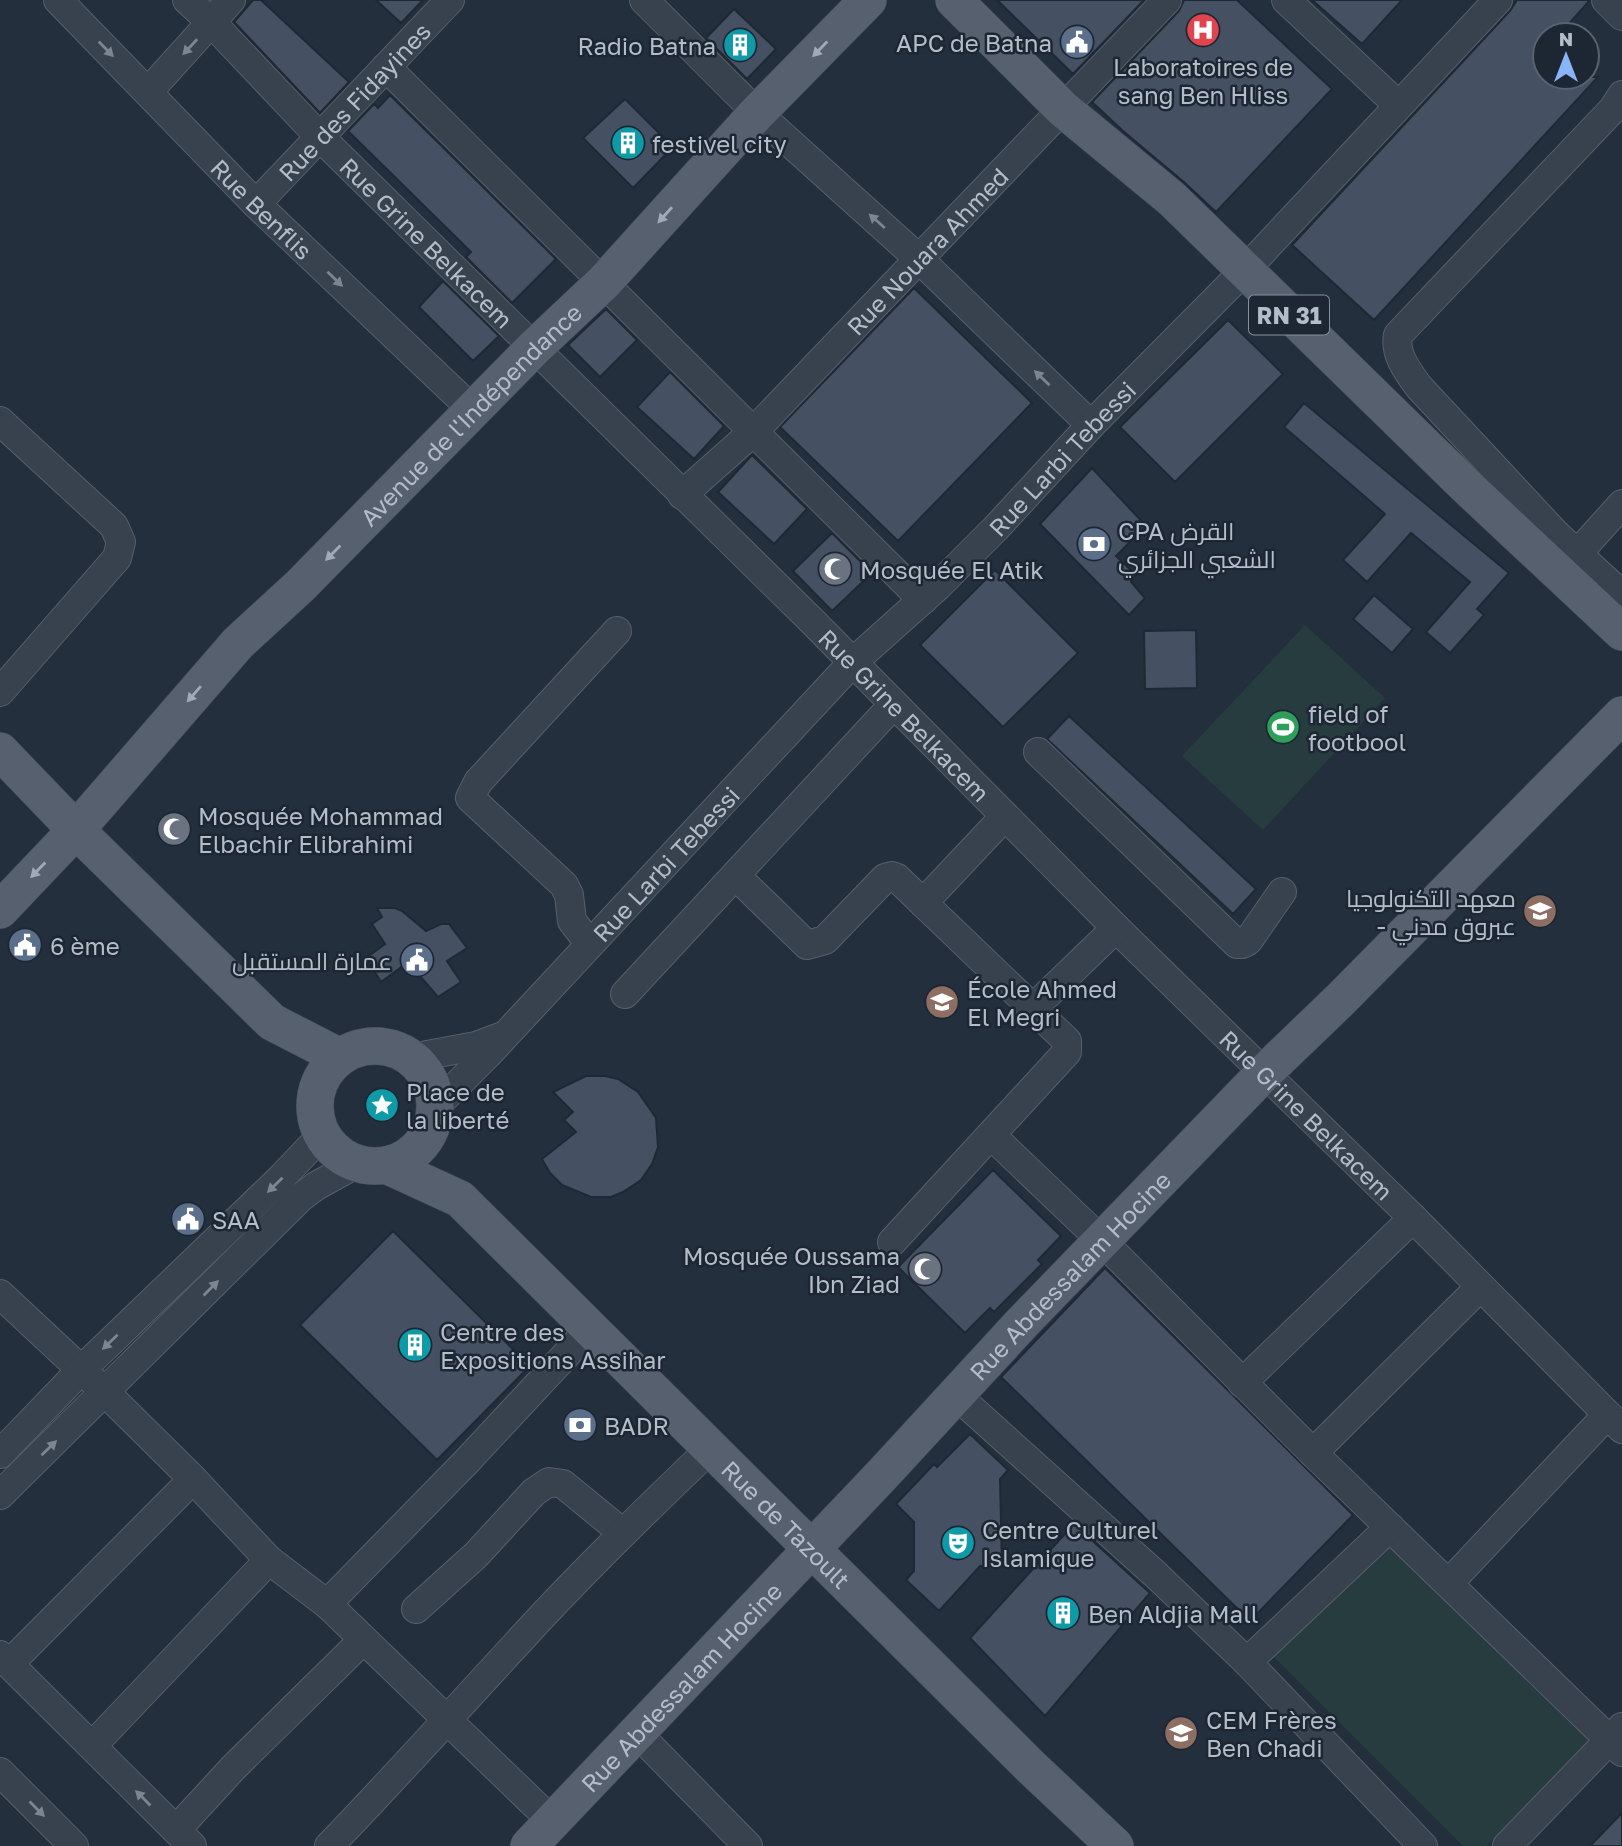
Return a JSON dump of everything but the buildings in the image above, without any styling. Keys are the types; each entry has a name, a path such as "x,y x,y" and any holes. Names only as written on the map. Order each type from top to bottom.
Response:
{"main road":[{"name":"Avenue de l'Indépendance","path":"0,910 76,830 238,643 300,586 535,347 604,282 757,113 868,0"},
{"name":"RN 31","path":"954,0 1063,109 1172,199 1465,485 1622,632"},
{"name":"Rue Abdessalam Hocine","path":"541,1834 1101,1241 1263,1074 1350,990 1622,715"},
{"path":"0,751 76,830 272,1021 340,1058"},
{"path":"272,1021 318,1118 336,1153 371,1165 402,1160 416,1151 427,1138 435,1114 433,1088 425,1072 411,1058 395,1049 376,1046 357,1049 340,1058 323,1077 318,1118"},
{"name":"Rue de Tazoult","path":"435,1114 443,1162 460,1199 710,1449 1115,1846"},
{"name":"Rue de Tazoult","path":"371,1165 460,1199"}],"street":[{"name":"Rue Benflis","path":"58,0 256,204 474,411"},
{"name":"Rue Grine Belkacem","path":"187,0 319,136 853,662 1116,928 1413,1218 1615,1422"},
{"path":"148,92 231,0"},
{"name":"Rue des Fidayines","path":"256,204 450,0"},
{"path":"643,0 757,113 918,258 1091,425"},
{"name":"Rue Nouara Ahmed","path":"682,495 754,430 1167,0"},
{"path":"1286,0 1398,105"},
{"name":"Rue Larbi Tebessi","path":"435,1114 589,943 853,662 923,600 996,528 1091,425 1244,271 1498,0"},
{"path":"1606,0 1622,16"},
{"path":"386,67 923,600"},
{"path":"1622,95 1613,109 1396,340 1403,363 1419,387 1577,555 1622,595"},
{"path":"0,421 114,526 121,542 117,558 0,692"},
{"path":"1577,555 1622,504"},
{"path":"589,943 572,921 569,895 564,885 470,798 478,782 617,631"},
{"path":"625,994 894,704"},
{"path":"1038,752 1237,944 1248,941 1282,892"},
{"path":"923,903 1005,816"},
{"path":"736,876 807,945 825,940 887,877 897,878 1065,1038 1069,1049 892,1242"},
{"path":"1032,1009 1116,928"},
{"name":"Rue Larbi Tebessi","path":"411,1058 476,1046 506,1034"},
{"path":"0,1454 81,1370 280,1180 318,1118"},
{"path":"992,1136 1313,1453 1618,1740 1507,1846"},
{"path":"0,1495 300,1198 316,1186 371,1165"},
{"path":"1242,1383 1413,1218"},
{"path":"1313,1453 1480,1287"},
{"path":"0,1294 193,1479 269,1560 327,1604 448,1720 541,1834"},
{"path":"327,1604 467,1461 590,1329"},
{"path":"956,1394 1155,1574 1247,1662 1423,1846"},
{"path":"1449,1583 1615,1422"},
{"path":"329,1846 522,1637 623,1533 710,1449"},
{"path":"193,1479 5,1659 184,1838 233,1769 363,1640"},
{"path":"416,1609 476,1555 534,1492 549,1482 563,1484 623,1533"},
{"path":"1247,1662 1390,1527"},
{"path":"92,1746 269,1560"},
{"path":"638,1733 732,1841"},
{"path":"0,1772 75,1846"}],"green space":[{"name":"field of footbool","path":"1305,625 1385,698 1263,830 1182,756"},
{"path":"1389,1536 1592,1739 1487,1846 1463,1846 1269,1652"}],"place":[{"name":"Laboratoires de sang Ben Hliss","path":"1203,30"},
{"name":"APC de Batna","path":"1077,42"},
{"name":"Radio Batna","path":"740,45"},
{"name":"festivel city","path":"628,143"},
{"name":"CPA القرض الشعبي الجزائري","path":"1094,544"},
{"name":"Mosquée El Atik","path":"835,569"},
{"name":"field of footbool","path":"1283,727"},
{"name":"Mosquée Mohammad Elbachir Elibrahimi","path":"174,829"},
{"name":"معهد التكنولوجيا - عبروق مدني","path":"1540,911"},
{"name":"6 ème","path":"25,945"},
{"name":"عمارة المستقبل","path":"417,960"},
{"name":"École Ahmed El Megri","path":"942,1002"},
{"name":"Place de la liberté","path":"382,1105"},
{"name":"SAA","path":"188,1219"},
{"name":"Mosquée Oussama Ibn Ziad","path":"925,1269"},
{"name":"Centre des Expositions Assihar","path":"415,1345"},
{"name":"BADR","path":"580,1425"},
{"name":"Centre Culturel Islamique","path":"958,1543"},
{"name":"Ben Aldjia Mall","path":"1063,1613"},
{"name":"CEM Frères Ben Chadi","path":"1181,1733"}]}
